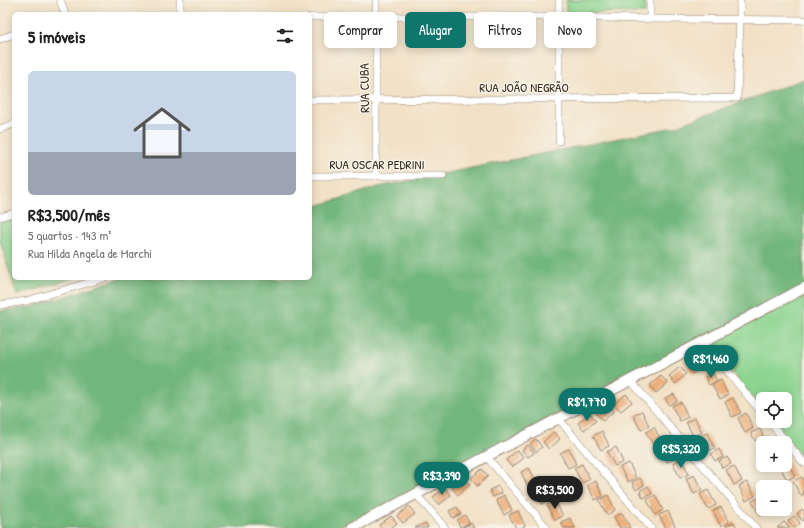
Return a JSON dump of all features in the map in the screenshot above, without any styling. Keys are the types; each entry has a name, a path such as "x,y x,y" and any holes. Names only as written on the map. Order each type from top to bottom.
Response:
{"street":[{"path":"60,0 64,12"},
{"path":"180,0 180,12"},
{"name":"RUA CUBA","path":"375,12 376,0"},
{"path":"559,0 559,12"},
{"path":"650,0 650,19"},
{"path":"740,0 740,19"},
{"path":"312,17 324,17"},
{"path":"397,17 544,17"},
{"path":"596,18 804,20"},
{"name":"RUA JOÃO NEGRÃO","path":"312,100 737,98 740,19"},
{"path":"0,39 12,35"},
{"name":"RUA CUBA","path":"376,48 376,176"},
{"path":"559,48 559,140"},
{"path":"0,129 12,125"},
{"name":"RUA OSCAR PEDRINI","path":"312,176 443,176"},
{"path":"0,217 12,214"},
{"path":"0,305 26,301 98,280"},
{"path":"352,528 415,493 804,288"},
{"path":"703,342 756,406"},
{"path":"630,380 756,528"},
{"path":"558,418 651,528"},
{"path":"775,428 804,463"},
{"path":"486,456 547,528"},
{"path":"415,493 445,528"}],"green space":[{"path":"566,0 645,0 645,13 566,12"},
{"path":"804,79 804,288 486,455 336,528 0,528 0,311 33,307 115,280 312,280 312,207 378,187 674,127"},
{"path":"12,218 12,279 0,240 0,222"},
{"path":"12,280 67,280 17,295"},
{"path":"804,291 804,460 792,445 792,436 784,436 778,428 792,428 792,392 756,392 756,402 707,342"}],"building":[{"path":"699,358 705,365 693,374 687,367"},
{"path":"680,367 686,374 675,384 669,376"},
{"path":"713,373 717,381 709,385 705,377"},
{"path":"661,376 668,383 656,393 650,385"},
{"path":"721,380 728,395 720,399 712,385"},
{"path":"626,394 632,402 621,411 614,404"},
{"path":"674,394 677,401 669,405 665,398"},
{"path":"733,398 741,413 732,417 725,402"},
{"path":"681,402 688,417 680,421 672,406"},
{"path":"608,404 614,411 603,421 596,413"},
{"path":"642,411 649,426 641,430 633,415"},
{"path":"590,413 596,421 584,430 578,423"},
{"path":"746,413 753,428 745,433 738,418"},
{"path":"695,418 702,433 694,437 686,422"},
{"path":"654,427 662,442 654,446 646,432"},
{"path":"760,429 763,436 756,436 755,441 751,433"},
{"path":"602,431 609,446 601,450 593,436"},
{"path":"554,432 560,439 549,449 543,442"},
{"path":"707,433 715,448 706,452 699,437"},
{"path":"536,439 542,447 536,452 530,444"},
{"path":"668,443 675,458 667,462 659,447"},
{"path":"528,445 534,453 528,457 522,450"},
{"path":"616,447 623,462 615,466 607,452"},
{"path":"569,449 576,464 568,468 560,453"},
{"path":"719,449 723,457 715,461 711,454"},
{"path":"518,450 524,458 512,467 506,460"},
{"path":"727,457 731,464 722,468 719,461"},
{"path":"681,459 689,474 680,478 673,463"},
{"path":"629,463 636,478 628,482 620,467"},
{"path":"582,464 590,479 582,483 574,468"},
{"path":"734,466 742,481 734,485 726,470"},
{"path":"529,468 537,483 528,487 521,472"},
{"path":"482,469 488,476 477,486 471,478"},
{"path":"792,470 795,476 787,480 783,472 792,472"},
{"path":"694,475 702,490 694,494 686,479"},
{"path":"802,477 804,481 804,494 801,496 793,481"},
{"path":"464,478 470,485 458,495 452,488"},
{"path":"640,478 644,485 636,490 632,482"},
{"path":"596,481 603,496 595,500 587,485"},
{"path":"747,482 755,496 746,501 739,486"},
{"path":"543,484 550,499 542,504 534,489"},
{"path":"498,486 502,493 493,497 490,490"},
{"path":"648,486 652,494 643,498 640,491"},
{"path":"445,488 451,495 439,505 433,497"},
{"path":"708,490 716,505 708,509 700,494"},
{"path":"504,495 512,510 504,515 496,500"},
{"path":"608,495 615,510 607,515 599,500"},
{"path":"655,495 663,510 655,515 647,500"},
{"path":"756,499 756,508 752,501"},
{"path":"555,501 563,516 555,520 547,505"},
{"path":"409,506 415,514 403,523 397,516"},
{"path":"457,507 461,514 453,518 449,511"},
{"path":"721,507 729,522 721,526 713,511"},
{"path":"802,509 804,511 803,521 797,514"},
{"path":"518,511 525,526 521,528 516,528 509,515"},
{"path":"668,511 675,526 671,528 666,528 659,515"},
{"path":"622,513 630,528 620,528 614,517"},
{"path":"465,515 469,523 460,527 457,520"},
{"path":"391,516 397,523 391,528 381,528 379,525"},
{"path":"794,516 800,523 795,528 788,521"},
{"path":"570,518 575,528 564,528 561,522"},
{"path":"734,522 737,528 727,528 726,526"},
{"path":"784,522 790,528 777,528"},
{"path":"426,523 428,528 415,528"},
{"path":"471,523 474,528 463,527"}]}
